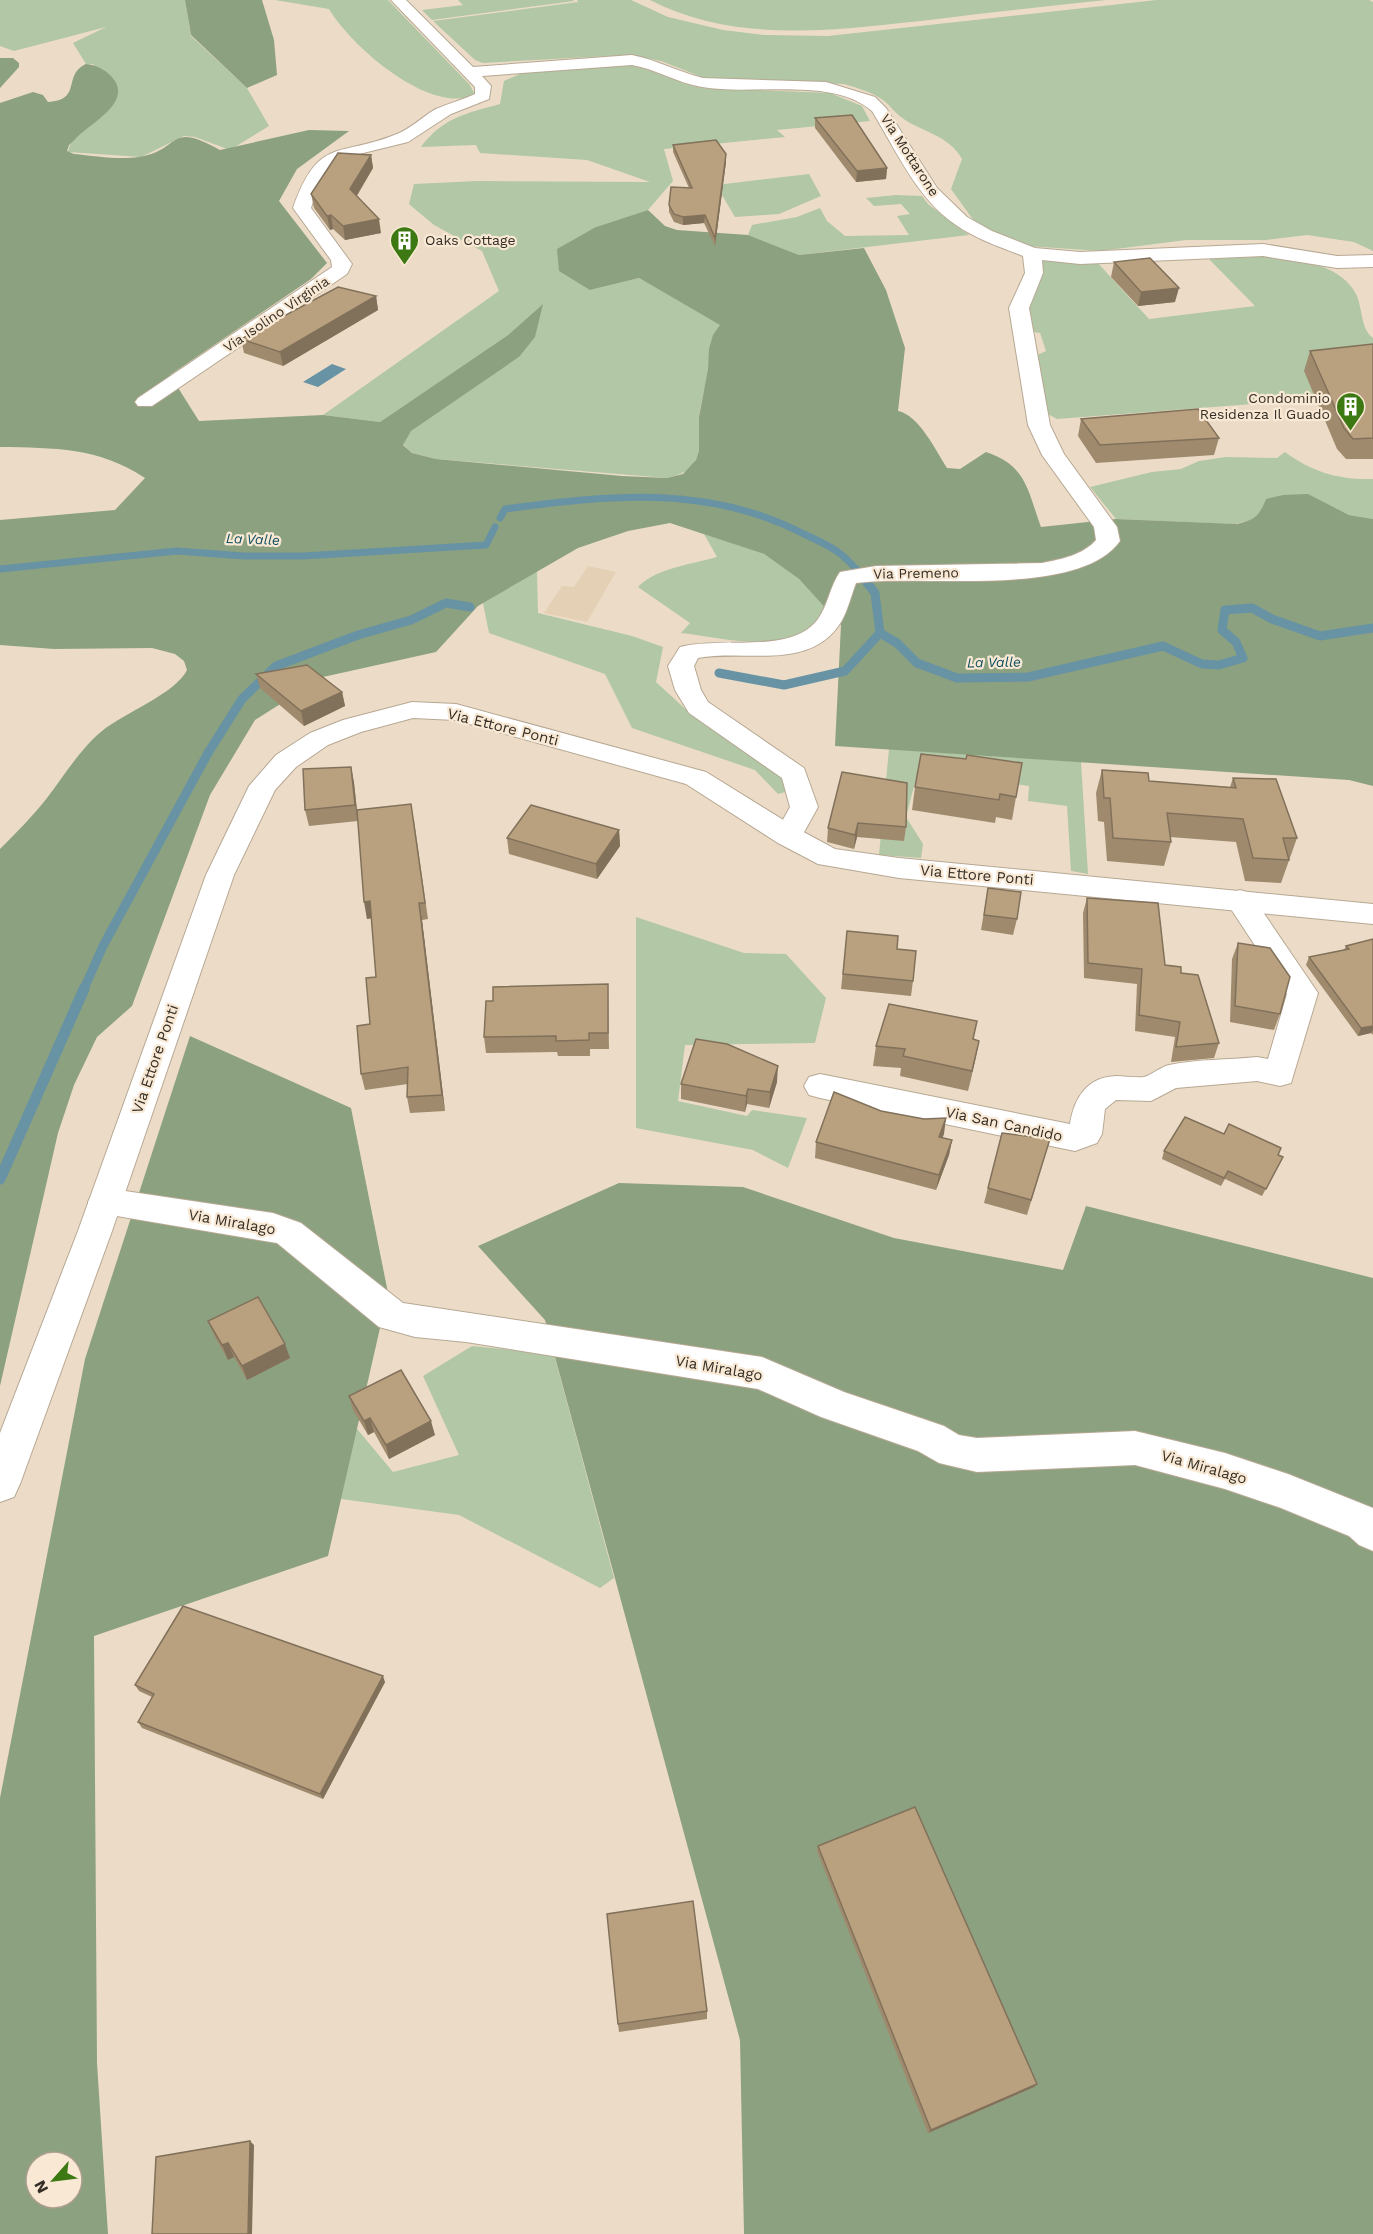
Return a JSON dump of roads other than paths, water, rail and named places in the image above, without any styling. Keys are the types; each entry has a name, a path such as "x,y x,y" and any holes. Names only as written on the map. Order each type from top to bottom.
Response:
{"street":[{"path":"398,0 470,72"},
{"name":"Via Mottarone","path":"470,72 632,60 650,63 680,77 703,83 826,87 854,94 878,108 930,191 961,221 986,235 1032,253 1101,258 1263,250 1337,262 1373,261"},
{"name":"Via Isolino Virginia","path":"145,402 340,270 343,264 340,259 302,208 319,169 329,157 346,150 404,137 446,110 472,103 483,96 483,86 470,72"},
{"name":"Via Premeno","path":"788,836 804,807 795,774 698,707 688,690 681,666 689,652 705,647 780,650 808,642 827,623 854,578 1036,570 1069,564 1096,554 1108,541 1105,526 1053,455 1039,425 1019,308 1034,273 1032,253"},
{"name":"Via Ettore Ponti","path":"0,1484 105,1202 220,875 263,786 286,761 319,740 352,726 412,710 456,712 696,778 788,836 828,857 887,866 1373,914"},
{"name":"Via San Candido","path":"820,1086 1075,1138 1085,1134 1089,1106 1097,1095 1113,1088 1151,1089 1169,1077 1257,1069 1280,1074 1302,993 1240,900"},
{"name":"Via Miralago","path":"105,1202 273,1227 289,1233 392,1316 415,1322 466,1327 762,1373 834,1405 930,1438 953,1451 977,1455 1135,1448 1225,1472 1288,1492 1363,1523 1373,1532"}],"water":[{"path":"332,364 346,369 318,387 303,382"}],"waterway":[{"name":"La Valle","path":"500,518 505,509 582,500 657,497 694,500 731,507 768,518 828,546 840,554 859,573"},
{"name":"La Valle","path":"0,569 177,551 244,556 303,556 486,545 495,527"},
{"name":"La Valle","path":"858,571 875,593 880,633"},
{"path":"83,991 103,946 208,753 242,699 276,666 358,635 411,620 446,603 470,607"},
{"name":"La Valle","path":"880,633 897,643 917,663 957,678 1028,677 1163,646 1202,664 1219,665 1243,658 1236,642 1222,630 1225,610 1252,608 1272,619 1320,636 1373,628"},
{"path":"719,673 784,685 845,671 880,633"},
{"path":"0,1179 84,989"}],"place":[{"name":"Oaks Cottage","path":"404,266"},
{"name":"Condominio Residenza Il Guado","path":"1351,432"}]}
